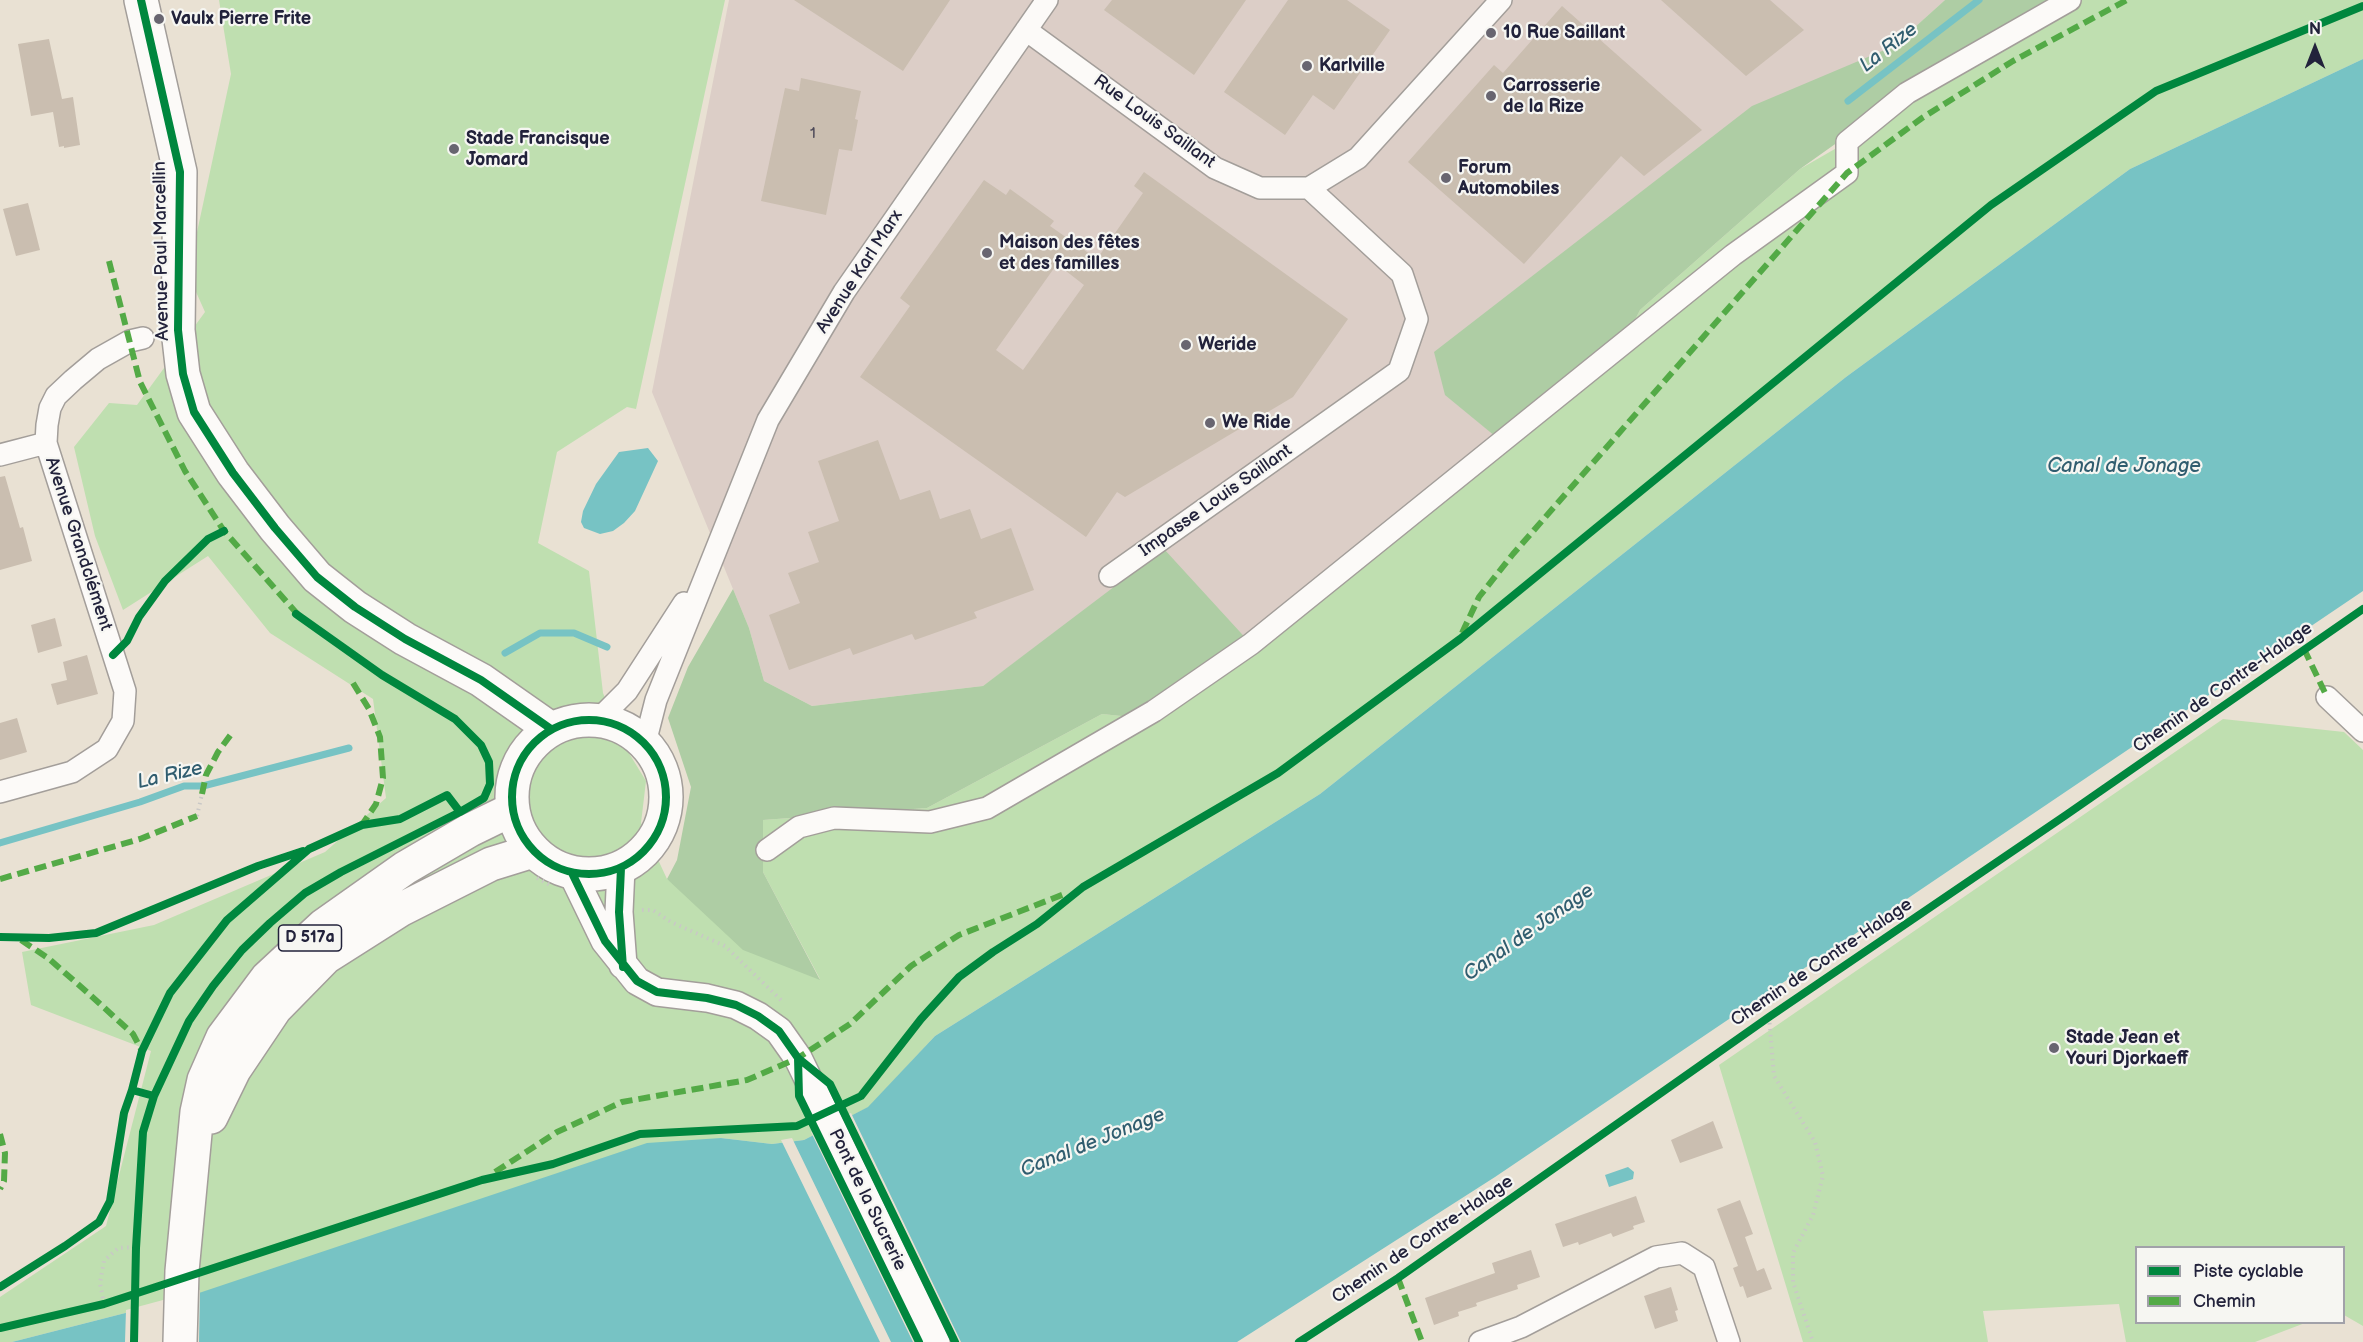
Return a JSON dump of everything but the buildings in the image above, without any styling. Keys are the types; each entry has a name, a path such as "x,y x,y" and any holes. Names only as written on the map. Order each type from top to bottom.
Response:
{"main road":[{"name":"Avenue Paul Marcellin","path":"141,0 180,172 178,330 183,374 194,412 233,473 275,528 317,577 355,607 405,639 481,680 551,729"},
{"path":"598,720 615,724 631,732 645,743 661,768 667,796 666,811 655,839 645,851 621,868 597,874 572,873 551,864 533,850 524,838 513,809 512,786 522,759 540,737 551,729 566,723 598,720"},
{"name":"D 517a","path":"180,1342 182,1270 197,1112 204,1080 223,1037 267,978 324,926 405,868 470,830 513,809"},
{"name":"D 517a","path":"195,1141 204,1130 234,1070 275,1009 326,957 410,905 491,864 533,850"}],"street":[{"name":"Avenue Karl Marx","path":"645,743 656,700 768,420 844,292 1047,0"},
{"path":"1309,188 1358,158 1501,0"},
{"path":"767,850 799,827 834,818 930,822 987,808 1154,711 1251,644 1733,255 1847,173 1847,142 1907,93 2070,0"},
{"name":"Rue Louis Saillant","path":"1026,30 1215,168 1260,188 1309,188"},
{"name":"Impasse Louis Saillant","path":"1110,576 1399,371 1417,319 1402,273 1309,188"},
{"name":"Avenue Grandclément","path":"0,792 72,772 107,749 123,721 125,691 46,443 48,416 56,396 98,359 130,341 143,338"},
{"path":"0,455 46,443"},
{"name":"Avenue Karl Marx","path":"598,720 627,691 709,565"},
{"path":"2327,697 2363,731"},
{"path":"621,868 619,912 623,967"},
{"path":"572,873 605,941 623,967"},
{"name":"Pont de la Sucrerie","path":"623,967 637,981 657,992 707,998 736,1005 758,1016 779,1031 798,1058 936,1342"},
{"path":"1480,1342 1521,1327 1656,1257 1682,1253 1704,1267 1729,1342"}],"path":[{"path":"197,816 202,794"},
{"path":"1769,1017 1774,1076 1815,1142 1823,1176 1813,1215 1793,1253 1793,1282 1813,1342"},
{"path":"104,1304 100,1283 104,1261 118,1248 137,1247"}],"shaded area":[{"path":"729,0 1945,0 1583,328 1446,394 1507,446 1253,647 1131,577 983,686 812,706 764,681 749,628 652,392"}],"green space":[{"path":"219,0 725,0 636,409 627,407 557,452 538,543 589,571 603,693 624,745 646,781 641,823 667,879 820,979 763,872 763,820 927,808 1102,714 1161,720 1614,361 1640,310 1800,169 1847,142 2070,0 2363,0 2363,59 2130,169 1846,377 1320,794 935,1036 869,1107 804,1140 772,1144 721,1138 184,1298 12,1342 0,1342 0,1297 106,1226 151,1051 31,1005 22,952 154,925 325,852 386,798 373,699 270,633 208,556 123,610 95,536 74,447 109,403 137,405 205,312 188,274 231,74"},
{"path":"1945,0 2070,0 1907,93 1800,169 1640,310 1614,361 1507,446 1445,395 1434,352 1752,106 1894,46"},
{"path":"1164,549 1251,644 1160,720 1102,714 927,808 763,820 763,872 820,980 743,950 667,879 677,860 691,787 668,718 688,667 733,589 749,628 764,681 812,706 983,686"},
{"name":"Stade Jean et Youri Djorkaeff","path":"2223,719 2344,732 2363,750 2363,1326 2345,1316 2345,1246 2135,1246 2135,1324 2302,1324 2255,1342 2126,1342 2119,1304 1983,1311 1988,1342 1803,1342 1719,1065"}],"water":[{"name":"Canal de Jonage","path":"2363,59 2363,591 1495,1177 1237,1342 12,1342 184,1298 647,1143 721,1138 772,1144 804,1140 868,1107 935,1036 1320,794 1846,377 2130,169"},
{"path":"648,448 658,461 635,511 613,531 600,534 584,528 581,522 583,511 596,484 619,452"},
{"path":"1628,1167 1634,1172 1633,1179 1609,1187 1605,1175"}],"pier":[{"path":"851,1113 961,1342 913,1342 811,1132"},
{"path":"792,1138 891,1342 880,1342 781,1140"},
{"path":"200,1290 199,1342 125,1342 126,1310"}],"waterway":[{"name":"La Rize","path":"1848,101 1979,0"},
{"name":"La Rize","path":"505,653 540,633 574,633 607,647"},
{"name":"La Rize","path":"0,843 140,802 184,786 203,786 349,748"}],"marked path":[{"path":"1462,633 1479,597 1513,554 1847,173 1922,118 2013,61 2127,0"},
{"path":"109,261 140,382 185,471 224,531 300,617"},
{"path":"2304,649 2327,697"},
{"path":"353,683 369,709 380,737 383,778 376,804 362,825"},
{"path":"202,794 206,775 218,752 232,733"},
{"path":"0,879 140,839 197,816"},
{"path":"495,1172 557,1132 622,1102 747,1080 798,1058 850,1024 911,966 959,935 1067,893"},
{"path":"21,940 48,958 133,1034 142,1051"},
{"path":"0,1134 5,1153 4,1181 0,1189"},
{"path":"1398,1278 1422,1342"}],"cycle path":[{"path":"141,0 180,172 178,330 183,374 194,412 233,473 275,528 317,577 355,607 405,639 481,680 551,729"},
{"path":"0,1328 104,1304 482,1180 553,1164 640,1134 797,1126 861,1096 921,1019 959,977 1037,924 1083,887 1278,773 1460,639 1991,205 2156,91 2363,6"},
{"path":"113,655 127,641 139,617 165,581 208,539 224,531"},
{"name":"Chemin de Contre-Halage","path":"1299,1342 1398,1278 1769,1017 2363,609"},
{"path":"134,1342 136,1248 143,1132 154,1096 132,1090 142,1051 170,993 227,920 309,849 362,825 400,819 447,795 460,812 484,798 490,784 489,762 481,745 455,719 382,675 296,614"},
{"path":"589,720 604,721 619,726 644,742 660,767 665,782 666,797 665,812 660,827 644,852 619,868 604,873 589,874 574,873 559,868 534,852 518,827 513,812 512,797 513,782 518,767 534,742 559,726 574,721 589,720"},
{"path":"154,1096 189,1021 242,950 270,923 305,893 341,872 460,812"},
{"path":"0,937 49,938 96,933 258,866 303,851"},
{"path":"621,868 619,912 623,967"},
{"path":"572,873 605,941 637,981 657,992 707,998 736,1005 758,1016 779,1031 798,1058 830,1084 955,1342"},
{"path":"798,1058 799,1096 919,1342"},
{"path":"0,1287 99,1222 110,1201 124,1113 132,1090"}],"place":[{"name":"Vaulx Pierre Frite","path":"159,19"},
{"name":"10 Rue Saillant","path":"1491,33"},
{"name":"Karlville","path":"1307,66"},
{"name":"Carrosserie de la Rize","path":"1491,96"},
{"name":"Stade Francisque Jomard","path":"454,149"},
{"name":"Forum Automobiles","path":"1446,178"},
{"name":"Maison des fêtes et des familles","path":"987,253"},
{"name":"Weride","path":"1186,345"},
{"name":"We Ride","path":"1210,423"},
{"name":"Stade Jean et Youri Djorkaeff","path":"2054,1048"}]}
